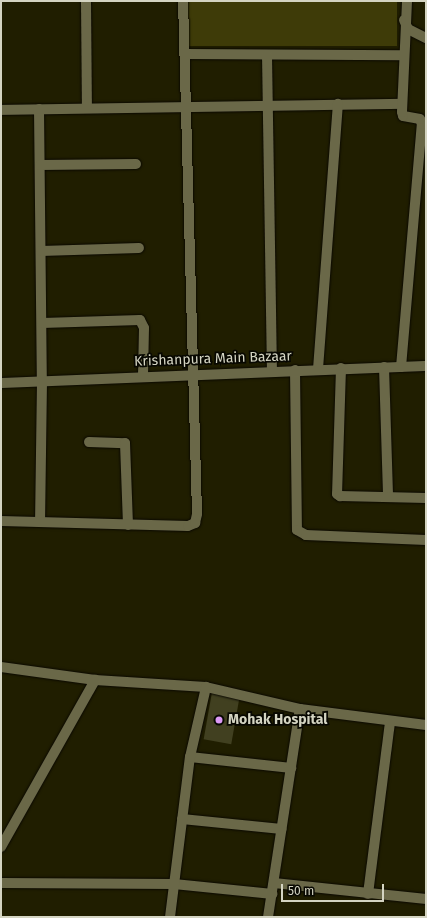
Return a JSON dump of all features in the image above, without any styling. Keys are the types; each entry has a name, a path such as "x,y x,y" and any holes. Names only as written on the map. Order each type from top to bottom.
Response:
{"street":[{"path":"86,1 87,108"},
{"path":"1,521 188,526 195,523 197,514 183,1"},
{"path":"401,366 422,124 418,118 403,116 401,104 404,20 407,1"},
{"path":"404,20 408,30 426,38"},
{"path":"185,54 403,55"},
{"path":"267,55 272,370"},
{"path":"318,369 338,104"},
{"path":"1,110 186,106 401,104"},
{"path":"39,109 42,324 40,522"},
{"path":"40,165 136,164"},
{"path":"41,252 139,248"},
{"path":"42,324 140,320 144,328 143,376"},
{"name":"Krishanpura Main Bazaar","path":"1,382 272,370 426,366"},
{"path":"384,367 388,497"},
{"path":"341,368 337,494 340,496 426,498"},
{"path":"295,370 294,524 297,530 306,535 426,540"},
{"path":"89,442 125,443 128,525"},
{"path":"1,666 95,680 206,687 300,709 390,722 426,725"},
{"path":"1,847 95,680"},
{"path":"170,917 190,757 206,687"},
{"path":"268,917 300,709"},
{"path":"368,894 390,722"},
{"path":"190,757 291,768"},
{"path":"182,819 282,829"},
{"path":"1,883 174,884 272,894"},
{"path":"274,883 426,899"}],"shaded area":[{"path":"187,1 397,1 397,46 187,46"}],"building":[{"path":"212,692 240,697 231,744 204,739"}],"place":[{"name":"Mohak Hospital","path":"219,720"}]}
